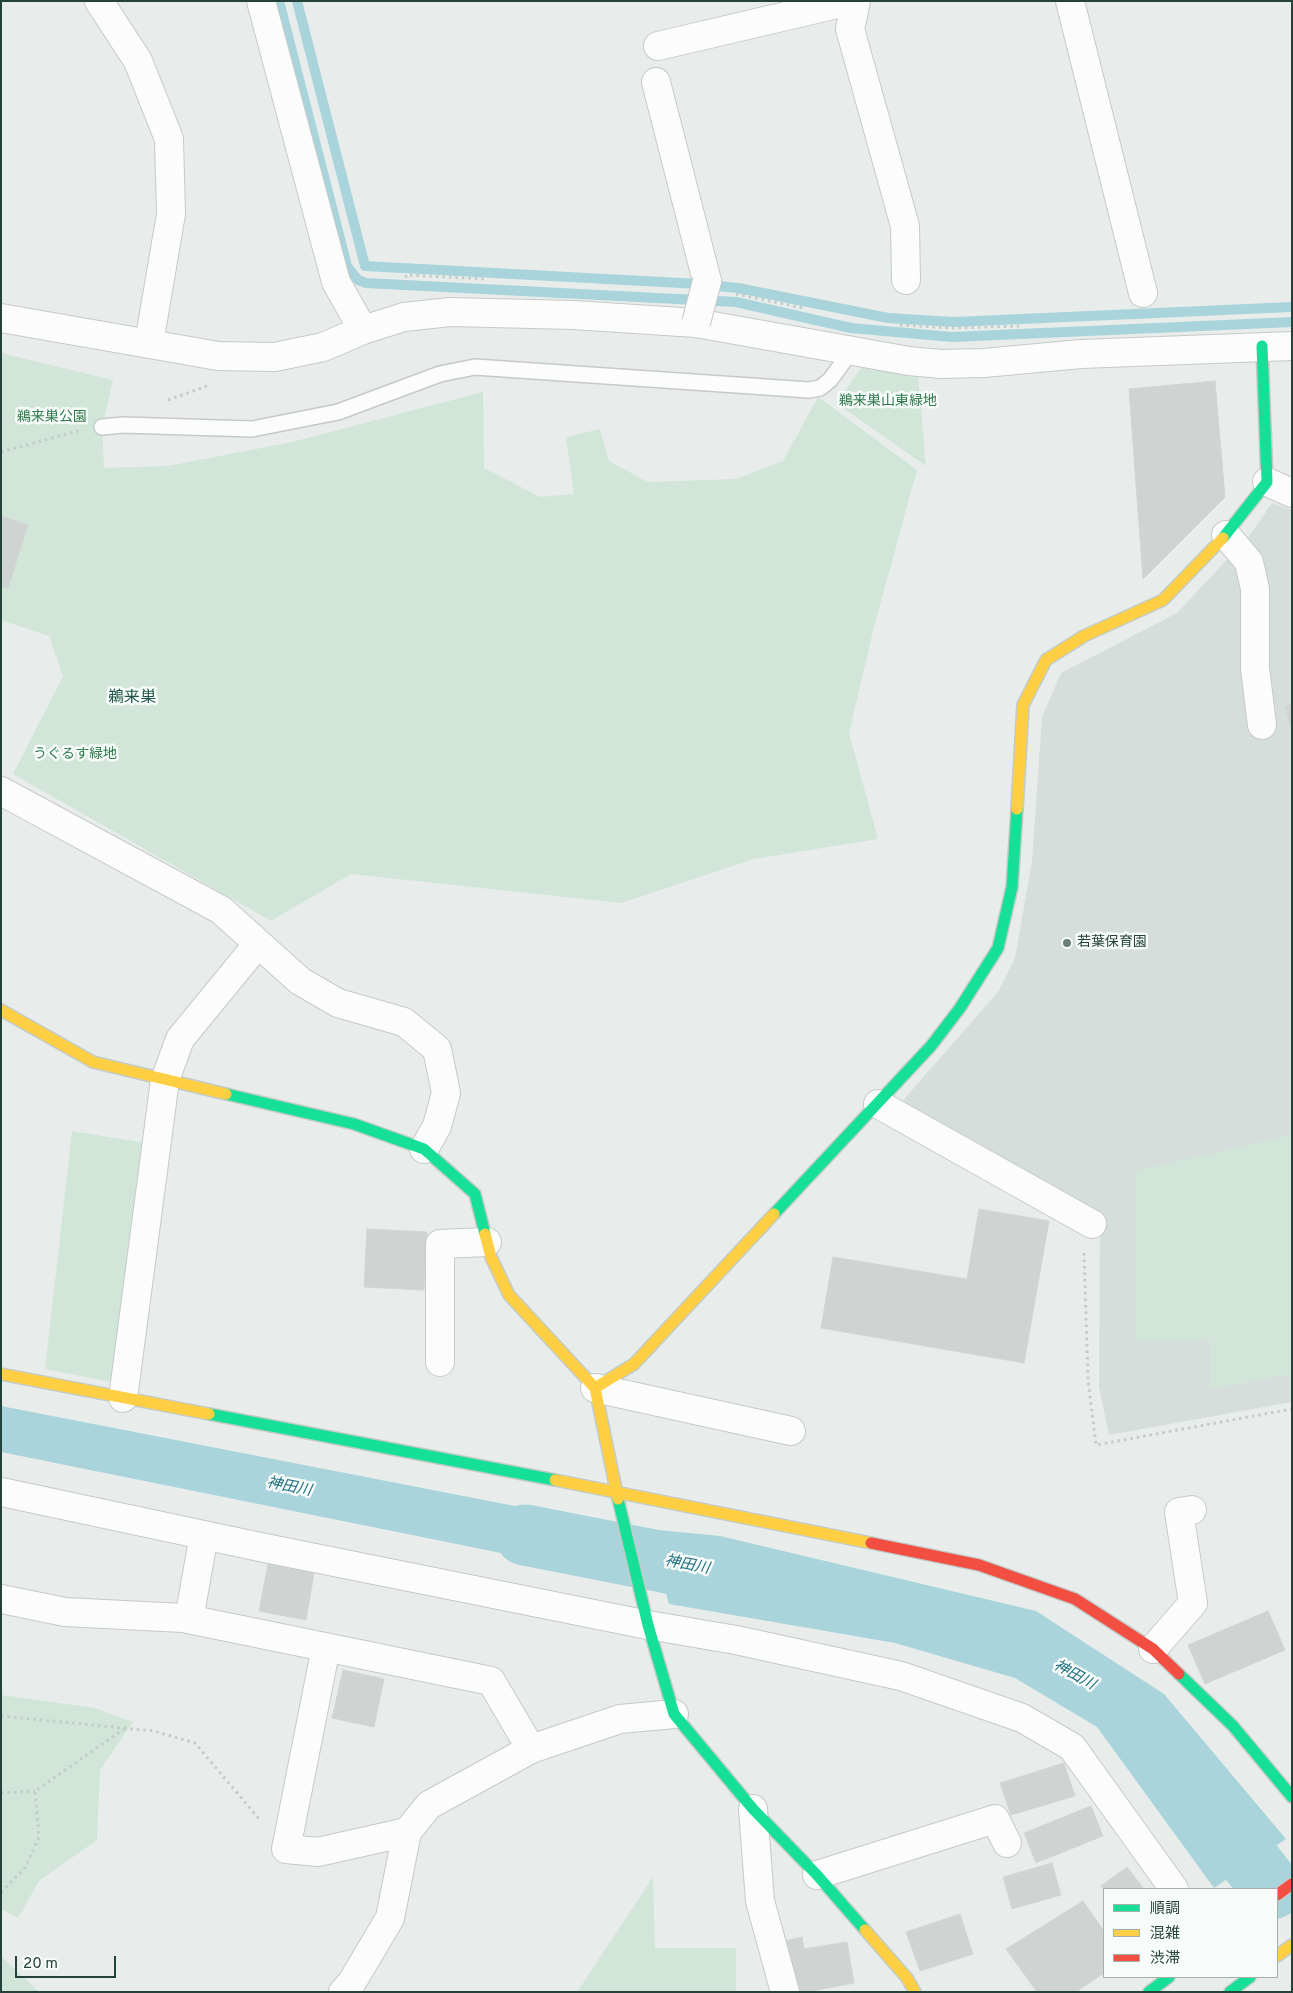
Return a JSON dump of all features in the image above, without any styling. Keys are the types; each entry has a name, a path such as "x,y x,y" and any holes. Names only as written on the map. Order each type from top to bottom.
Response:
{"main road":[{"path":"596,1388 634,1364 878,1104 931,1046 960,1008 998,948 1012,887 1022,704 1046,660 1084,636 1163,600 1226,535 1267,482 1262,346"},
{"path":"1,1010 93,1062 354,1124 424,1148 475,1194 491,1257 509,1295 596,1388 621,1511 646,1617 674,1714 753,1809 816,1875 907,1978 915,1992"},
{"path":"1,1374 617,1492 979,1565 1074,1599 1153,1650 1233,1726 1292,1797"},
{"path":"1278,1894 1292,1884"},
{"path":"1278,1955 1292,1945"},
{"path":"1149,1992 1168,1978"}],"street":[{"path":"99,1 138,61 169,139 171,214 148,343"},
{"path":"261,1 336,282 364,330"},
{"path":"658,46 850,1"},
{"path":"856,1 850,29 905,226 906,280"},
{"path":"1070,1 1143,293"},
{"path":"656,82 718,287 696,323"},
{"path":"1,318 218,356 275,357 323,347 364,330 404,318 450,312 574,315 696,323 909,361 941,364 984,363 1081,354 1292,346"},
{"path":"1267,482 1292,493"},
{"path":"1226,535 1249,562 1256,589 1256,668 1262,725"},
{"path":"1,791 221,910 257,945 300,981 338,1003 404,1022 437,1049 446,1093 437,1126 424,1148"},
{"path":"122,1398 165,1080 180,1039 257,945"},
{"path":"878,1104 1092,1224"},
{"path":"440,1362 440,1244 487,1242"},
{"path":"596,1388 791,1431"},
{"path":"1,1492 204,1535 646,1617 736,1640 901,1676 1022,1718 1072,1746 1173,1888"},
{"path":"1153,1650 1193,1603 1179,1512 1192,1510"},
{"path":"189,1619 204,1535"},
{"path":"1,1599 65,1612 189,1619 491,1681 531,1749"},
{"path":"326,1647 286,1849 318,1852 407,1832"},
{"path":"342,1992 352,1982 390,1918 407,1832 429,1805 531,1749 620,1719 674,1714"},
{"path":"753,1809 760,1901 785,1992"},
{"path":"816,1875 995,1819 1007,1843"}],"lane":[{"path":"102,427 123,425 252,429 338,412 440,374 475,367 808,390 820,388 830,380 852,350"}],"path":[{"path":"406,275 486,279"},
{"path":"718,287 804,308"},
{"path":"895,325 954,328 1027,325"},
{"path":"164,401 214,384"},
{"path":"1,452 70,432 102,427"},
{"path":"1092,1224 1092,1236 1084,1244 1088,1380 1096,1445 1292,1409"},
{"path":"1,1716 154,1731 195,1743 286,1849"},
{"path":"1,1793 35,1791 125,1728"},
{"path":"1,1892 25,1868 39,1837 35,1791"}],"shaded area":[{"path":"1272,503 1292,510 1292,1402 1109,1435 1099,1387 1100,1220 898,1106 998,992 1015,958 1032,861 1042,717 1061,673 1177,613 1249,536"}],"green space":[{"path":"1,353 113,380 102,427 104,468 168,466 292,442 483,392 484,468 540,497 574,494 566,437 600,429 609,461 648,482 736,479 783,461 818,397 917,470 874,627 849,733 878,839 754,859 621,903 351,874 271,921 13,774 63,676 49,636 1,620"},
{"name":"鵜来巣山東緑地","path":"862,367 918,374 926,466 836,403"},
{"path":"72,1131 146,1143 116,1383 45,1369"},
{"path":"1292,1135 1292,1374 1210,1389 1210,1340 1135,1341 1135,1171"},
{"path":"1,1695 95,1708 133,1722 100,1770 97,1840 39,1881 18,1918 1,1909"},
{"path":"653,1877 655,1948 736,1948 736,1992 577,1992"},
{"path":"1,1956 39,1992 1,1992"}],"water":[{"path":"1,1406 602,1523 615,1576 1,1452"},
{"path":"648,1529 720,1536 1036,1611 1164,1694 1286,1839 1214,1888 1097,1727 1015,1678 895,1643 669,1604"}],"building":[{"path":"1215,381 1225,497 1143,579 1129,389"},
{"path":"1,516 28,525 8,588 1,586"},
{"path":"1292,704 1292,733 1285,706"},
{"path":"979,1209 1049,1221 1024,1363 821,1328 833,1257 967,1279"},
{"path":"367,1229 427,1232 424,1290 364,1287"},
{"path":"268,1564 314,1573 306,1620 259,1611"},
{"path":"1268,1611 1285,1650 1205,1684 1188,1645"},
{"path":"343,1670 384,1679 374,1727 332,1718"},
{"path":"1064,1763 1075,1796 1011,1815 1000,1783"},
{"path":"1091,1806 1103,1836 1036,1863 1024,1833"},
{"path":"1052,1863 1061,1895 1012,1909 1003,1877"},
{"path":"1127,1867 1143,1888 1103,1889 1101,1886"},
{"path":"1083,1901 1103,1930 1103,1974 1076,1992 1037,1992 1006,1949"},
{"path":"960,1914 973,1954 920,1971 906,1932"},
{"path":"802,1937 804,1949 847,1942 854,1983 807,1992 793,1992 784,1941"}],"waterway":[{"path":"279,1 347,266 358,280 366,283 736,302 851,328 952,337 1292,322"},
{"path":"297,1 365,266 699,284 738,288 888,318 954,322 1292,307"},
{"name":"神田川","path":"525,1535 740,1577"},
{"name":"神田川","path":"1199,1796 1271,1888"}],"traffic: fast":[{"path":"1223,538 1267,482 1262,346"},
{"path":"774,1214 931,1046 960,1008 998,948 1012,887 1017,809"},
{"path":"226,1094 354,1124 424,1149 475,1194 485,1234"},
{"path":"209,1414 555,1480"},
{"path":"618,1499 648,1625 674,1714 753,1809 817,1875 865,1930"},
{"path":"1179,1674 1233,1726 1292,1797"},
{"path":"1149,1992 1168,1978"},
{"path":"1230,1992 1249,1978"}],"traffic: slow":[{"path":"1017,809 1023,705 1046,660 1084,636 1163,600 1223,538"},
{"path":"1,1010 93,1062 226,1094"},
{"path":"595,1388 634,1364 774,1214"},
{"path":"485,1234 491,1257 509,1295 595,1388 618,1499"},
{"path":"1,1374 209,1414"},
{"path":"555,1480 871,1543"},
{"path":"865,1930 907,1978 915,1992"},
{"path":"1278,1955 1292,1945"}],"traffic: jam":[{"path":"871,1543 979,1565 1075,1599 1153,1649 1179,1674"},
{"path":"1278,1894 1292,1884"}],"place":[{"name":"若葉保育園","path":"1067,943"}],"district":[{"name":"鵜来巣","path":"132,699"}],"park label":[{"name":"鵜来巣公園","path":"52,418"},
{"name":"うぐるす緑地","path":"75,755"}]}
